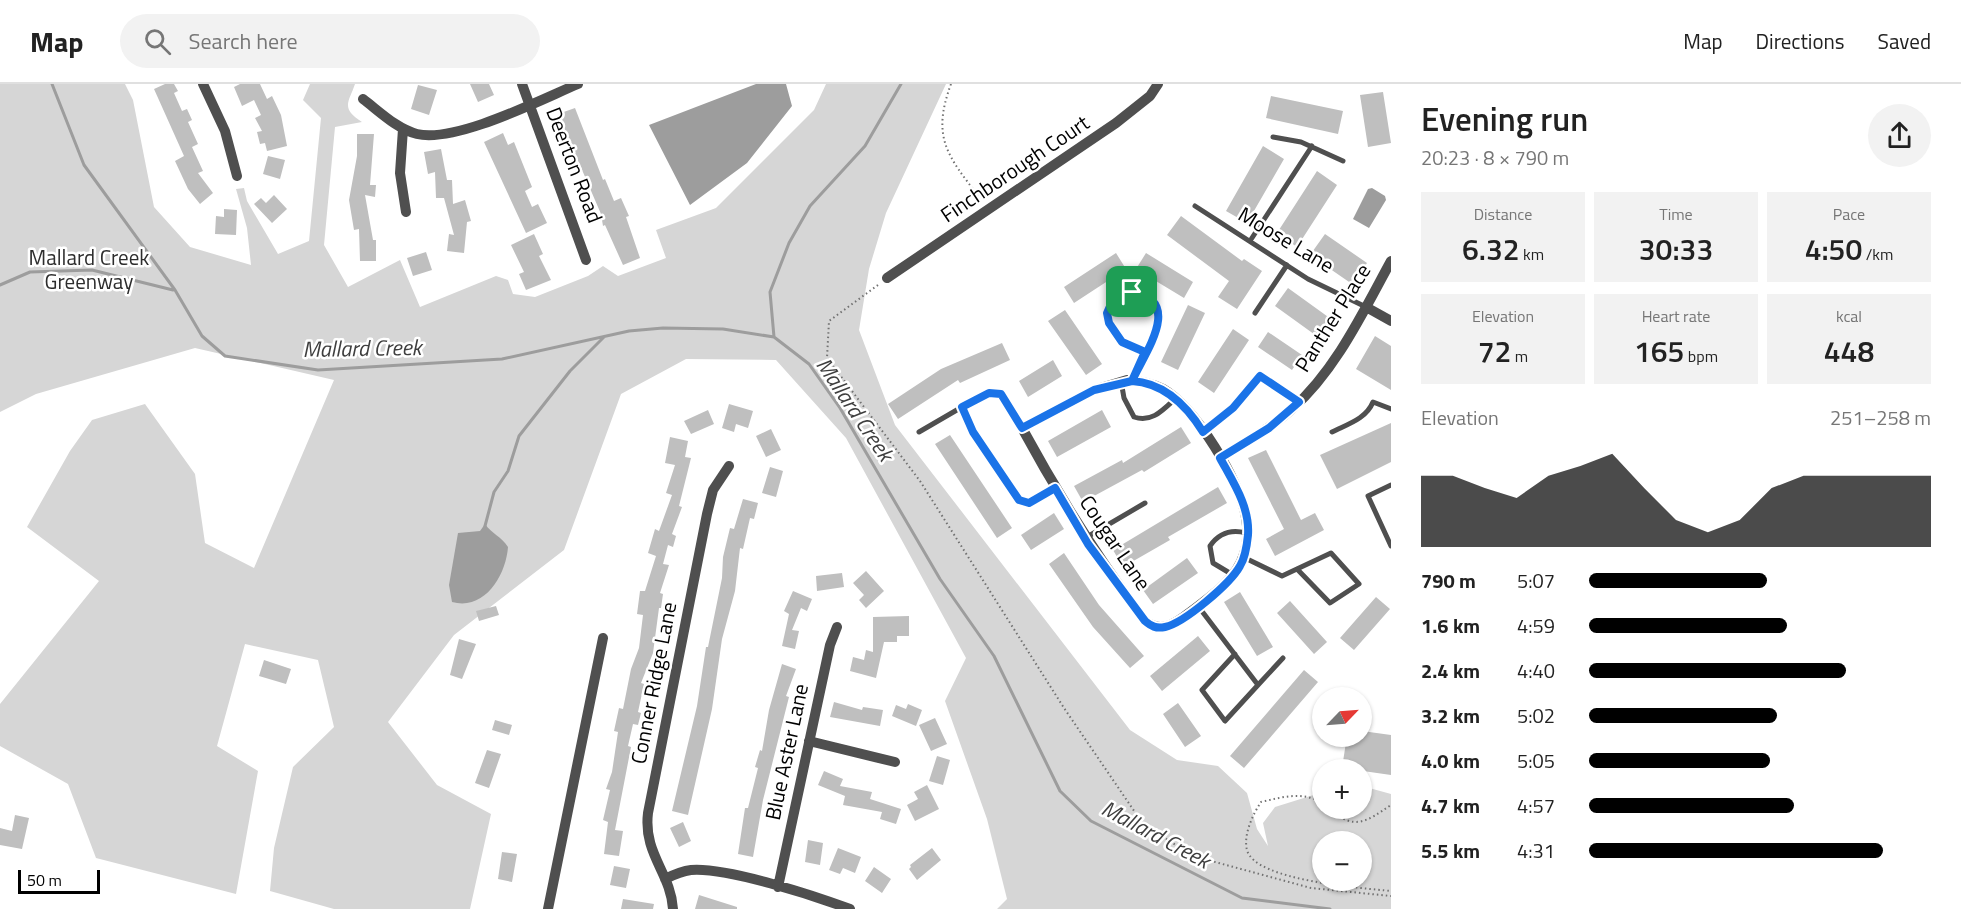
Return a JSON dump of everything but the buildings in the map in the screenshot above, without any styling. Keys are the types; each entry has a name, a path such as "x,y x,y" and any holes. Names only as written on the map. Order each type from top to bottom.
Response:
{"street":[{"path":"203,84 225,131 237,176"},
{"name":"Deerton Road","path":"522,84 586,261"},
{"path":"363,99 404,129 434,136 457,132 578,84"},
{"name":"Finchborough Court","path":"886,279 1116,123 1150,96 1158,84"},
{"path":"404,129 400,173 406,212"},
{"name":"Panther Place","path":"1220,458 1269,428 1299,402 1327,369 1366,307 1391,261"},
{"name":"Moose Lane","path":"1366,307 1391,321"},
{"path":"1022,428 1094,390 1127,381"},
{"name":"Cougar Lane","path":"1022,428 1085,538 1145,621 1153,627 1172,625 1233,575 1243,556 1248,534 1246,516 1239,493 1220,458 1176,398 1162,388 1127,381"},
{"name":"Conner Ridge Lane","path":"673,909 671,894 650,846 646,828 707,514 713,490 729,466"},
{"name":"Blue Aster Lane","path":"778,887 830,645 837,627"},
{"path":"548,909 603,638"},
{"path":"809,741 895,762"},
{"path":"665,879 694,870 711,871 778,887 850,909"}],"lane":[{"path":"1273,137 1312,146 1343,161"},
{"path":"1250,241 1312,146"},
{"name":"Moose Lane","path":"1195,206 1287,265 1366,307"},
{"path":"1255,313 1287,265"},
{"path":"1145,352 1122,342 1109,323 1107,313 1111,304 1132,292 1150,299 1160,311 1160,320 1145,352 1127,381 1129,408 1134,417 1143,420 1155,416 1176,398"},
{"path":"1203,432 1233,408 1260,376 1299,402"},
{"path":"919,432 989,393 1001,394 1022,428"},
{"path":"1332,432 1360,418 1370,410 1374,402 1391,409"},
{"path":"962,407 973,432 1019,500 1029,503 1055,488"},
{"path":"1391,485 1368,496 1391,546"},
{"path":"1085,538 1145,503"},
{"path":"1233,575 1213,563 1210,546 1216,537 1226,533 1238,531 1248,534"},
{"path":"1243,556 1282,576 1331,553 1359,584 1330,603 1297,569"},
{"path":"1198,606 1258,686"},
{"path":"1234,654 1202,690 1225,720 1283,658"}],"path":[{"path":"951,84 945,108 944,145 979,197 981,206"},
{"path":"886,279 829,321 827,358 920,481 1064,708 1143,824 1193,856 1311,888 1391,896"},
{"path":"1312,798 1290,795 1261,802 1251,817 1247,850 1252,860 1276,873 1336,885 1391,891"},
{"path":"1372,818 1391,805"},
{"path":"1346,819 1351,822 1365,823 1371,819"}],"green space":[{"name":"Mallard Creek Greenway","path":"0,84 125,84 133,100 154,207 190,247 251,265 247,228 236,189 244,188 247,201 278,254 309,241 321,118 303,100 310,84 355,84 348,104 351,113 362,122 335,127 324,245 348,287 400,260 420,307 496,276 508,280 513,294 535,297 588,276 603,266 618,276 666,258 656,230 716,208 814,110 826,84 946,84 886,213 869,269 859,330 895,425 1130,730 1177,760 1218,766 1247,793 1257,829 1268,846 1263,823 1275,807 1312,795 1312,819 1372,819 1372,789 1391,794 1391,909 997,909 1007,899 987,819 945,701 966,658 846,438 776,360 686,359 621,394 564,550 454,635 388,722 437,785 491,814 470,909 334,909 270,891 274,848 293,767 334,727 318,660 245,644 217,746 258,771 236,894 96,858 68,784 0,746 0,704 99,581 27,527 70,451 92,420 145,404 195,474 205,543 254,568 334,380 195,348 36,394 0,412"}],"shaded area":[{"path":"756,84 786,84 792,106 747,163 690,205 649,125"},
{"path":"1372,188 1385,196 1386,200 1369,228 1353,219 1368,189"},
{"path":"485,524 508,547 503,569 492,588 484,596 464,603 452,602 449,585 458,533 480,531"}],"waterway":[{"name":"Mallard Creek","path":"52,84 84,165 175,290 202,336 225,356 318,370 502,359 629,331 663,328 723,329 774,337 809,364 840,408 940,579 994,656 1060,791 1091,821 1242,898 1330,909"},
{"path":"774,337 770,292 789,243 810,206 865,146 901,84"},
{"path":"0,285 30,272 92,270 173,290"},
{"path":"485,526 494,492 508,471 519,436 570,371 604,337"}],"route":[{"path":"1132,292 1111,304 1107,313 1114,333 1122,342 1145,352 1132,381 1162,388 1176,398 1203,432 1233,408 1260,376 1299,402 1269,428 1220,458 1239,493 1246,516 1248,534 1240,567 1204,602 1172,625 1163,628 1153,627 1145,621 1088,544 1055,488 1029,503 1019,500 973,432 962,407 989,393 1001,394 1022,428 1094,390 1109,384 1132,381 1160,320 1160,311 1150,299 1132,292"}]}
